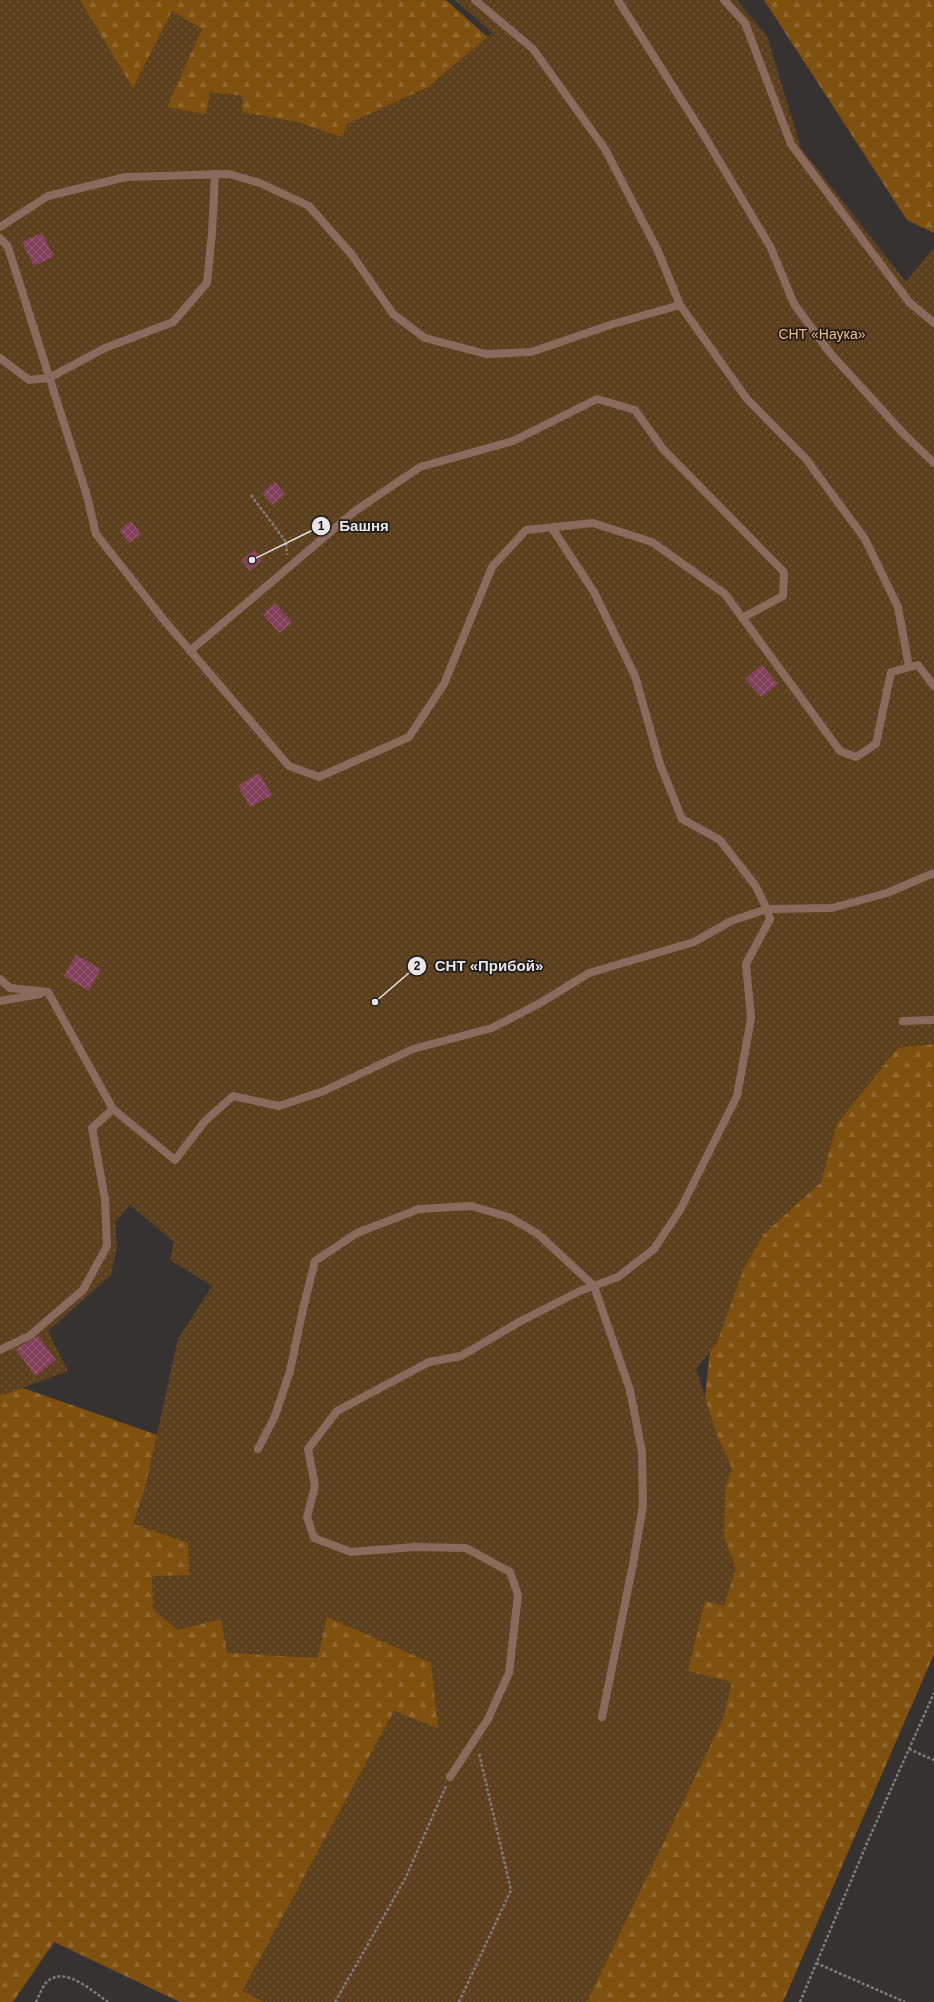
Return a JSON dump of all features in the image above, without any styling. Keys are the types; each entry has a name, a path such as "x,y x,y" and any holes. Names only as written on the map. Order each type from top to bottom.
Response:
{"lane":[{"path":"475,0 532,49 605,149 658,251 680,305 747,399 806,459 865,539 898,607 909,667"},
{"path":"618,0 705,137 771,248 794,304 831,354 903,433 934,464"},
{"path":"724,0 746,23 791,144 909,302 934,323"},
{"path":"0,358 29,380 49,378 105,348 173,322 207,283 212,233 215,174"},
{"path":"0,227 48,196 126,177 228,174 260,183 309,206 352,255 393,314 424,338 486,354 531,352 613,324 680,305"},
{"path":"0,238 8,247 87,496 96,534 190,651 289,766 319,777 409,737 444,684 492,566 526,530 593,524 652,542 725,594 840,751 856,757 876,744 891,672 918,664 934,686"},
{"path":"190,651 355,511 420,467 513,441 597,399 635,410 663,449 784,572 783,596 742,618"},
{"path":"450,1777 488,1719 509,1673 518,1595 510,1572 466,1548 414,1547 351,1552 314,1538 307,1517 314,1486 308,1449 337,1411 429,1362 461,1356 519,1322 580,1290 618,1277 654,1249 680,1210 737,1096 751,1018 746,964 770,919 755,884 720,840 682,819 660,764 635,676 594,592 552,528"},
{"path":"48,992 113,1109 175,1160 204,1122 233,1096 278,1106 324,1091 413,1049 492,1028 542,1002 589,973 694,942 731,920 767,909 832,908 887,893 934,873"},
{"path":"0,979 10,988 48,992"},
{"path":"0,1001 48,992"},
{"path":"902,1021 934,1020"},
{"path":"0,1350 29,1336 83,1290 107,1246 105,1199 92,1128 113,1109"},
{"path":"258,1449 275,1416 290,1370 302,1309 315,1261 357,1233 420,1209 471,1206 509,1217 538,1234 594,1286 630,1390 642,1452 643,1505 634,1564 602,1717"}],"path":[{"path":"251,495 286,542 288,568"},
{"path":"800,2002 867,1843 934,1693"},
{"path":"459,2002 511,1890 475,1739"},
{"path":"909,1749 934,1760"},
{"path":"335,2002 405,1879 450,1777"},
{"path":"816,1963 905,2002"},
{"path":"36,2002 48,1980 60,1976 74,1980 108,2002"}],"green space":[{"path":"0,0 446,0 538,82 661,290 120,136"},
{"name":"СНТ «Наука»","path":"0,0 80,0 133,88 172,11 202,29 167,107 206,114 210,92 243,96 242,112 298,122 342,137 347,124 428,87 492,33 455,0 737,0 767,36 801,148 906,282 934,247 934,1044 898,1048 837,1124 821,1182 764,1234 744,1268 717,1343 696,1369 717,1435 732,1468 725,1489 724,1538 736,1568 724,1606 705,1601 688,1671 732,1682 723,1719 587,2002 264,2002 242,1991 394,1711 438,1728 431,1663 327,1617 318,1658 227,1653 221,1619 178,1630 153,1610 152,1576 189,1575 188,1543 133,1524 145,1488 178,1339 212,1286 170,1260 174,1242 130,1205 115,1222 117,1247 111,1275 48,1331 68,1371 0,1396"},
{"path":"764,0 934,0 934,233 907,220"},
{"path":"934,1031 934,1654 783,2002 180,2002 54,1942 13,2002 0,2002 0,1380 169,1439 680,1625 717,1287 888,1043"}],"building":[{"path":"42,233 54,256 34,266 22,242"},
{"path":"275,482 285,494 273,505 262,493"},
{"path":"131,521 141,534 129,543 119,530"},
{"path":"254,550 262,561 250,571 241,560"},
{"path":"275,603 292,623 279,633 263,614"},
{"path":"762,665 778,684 761,697 745,679"},
{"path":"259,773 272,795 250,807 238,786"},
{"path":"76,955 101,969 89,991 64,976"},
{"path":"38,1336 56,1360 35,1376 16,1349"}],"place":[{"name":"Башня","path":"252,560"},
{"name":"СНТ «Прибой»","path":"375,1002"}]}
